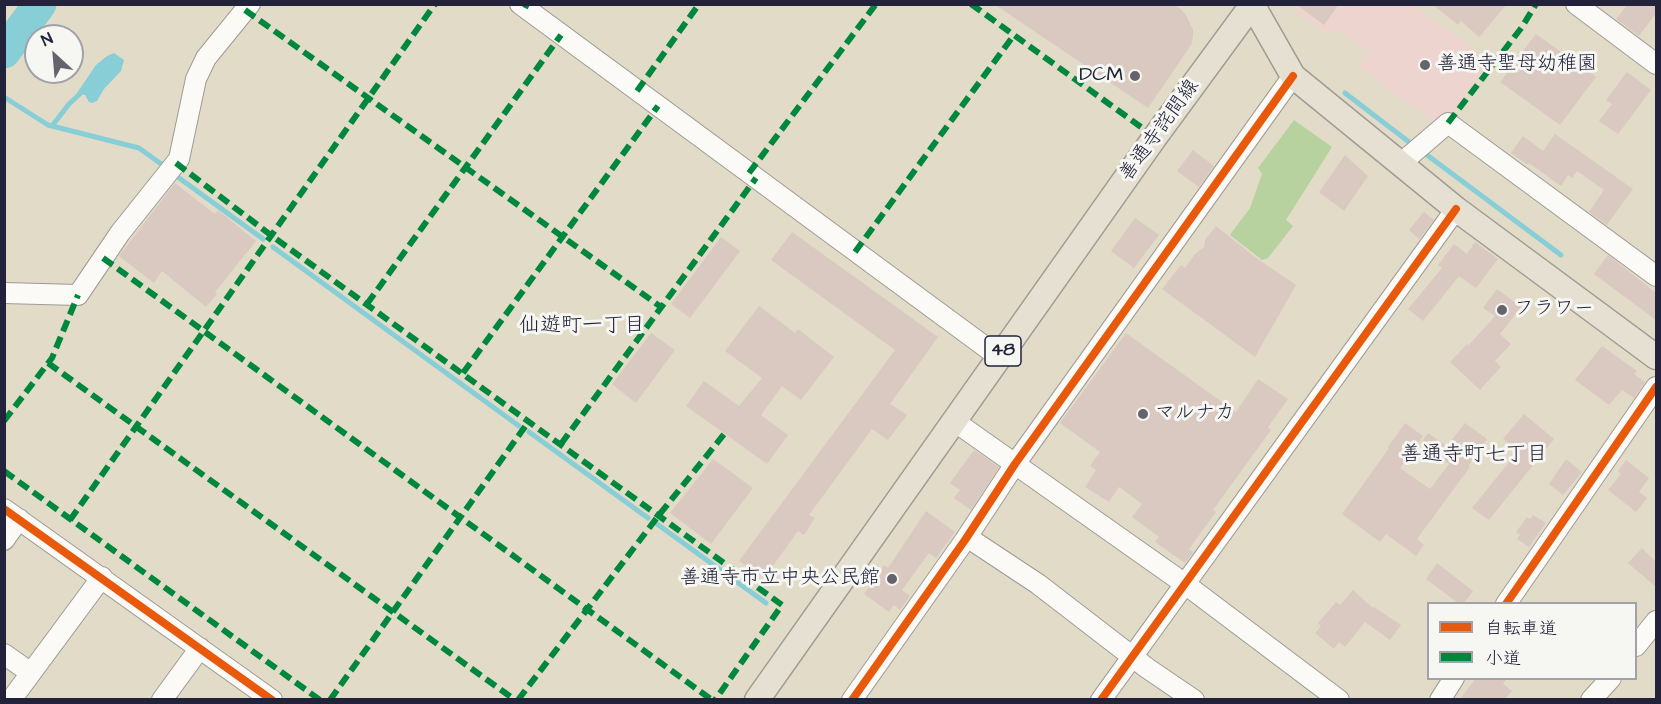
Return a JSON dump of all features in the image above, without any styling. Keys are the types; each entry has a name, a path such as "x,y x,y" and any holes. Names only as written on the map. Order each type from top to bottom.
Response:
{"main road":[{"name":"善通寺詫間線","path":"757,699 1252,5 1293,76 1456,209 1656,357"}],"street":[{"path":"4,293 78,295 120,233 179,159 196,79 206,58 250,4"},
{"path":"520,4 999,357"},
{"path":"1576,4 1656,64"},
{"path":"852,699 967,537 1015,464 1293,76"},
{"path":"1400,164 1448,123 1656,276"},
{"path":"1101,699 1185,584 1317,394 1456,209"},
{"path":"1507,602 1656,387"},
{"path":"954,421 1185,584 1339,699"},
{"path":"4,540 12,514 272,699"},
{"path":"967,537 1038,584 1132,657 1194,699"},
{"path":"11,699 102,577"},
{"path":"1637,644 1656,621"},
{"path":"162,699 200,648"},
{"path":"4,654 31,673"},
{"path":"1440,699 1453,680"},
{"path":"1592,699 1609,680"}],"shaded area":[{"name":"善通寺聖母幼稚園","path":"1294,5 1413,5 1491,62 1441,127 1359,67 1369,51 1343,32 1324,32 1295,11"}],"green space":[{"path":"1294,120 1332,147 1286,220 1293,226 1268,258 1262,260 1230,235 1250,208 1262,174 1258,168"}],"water":[{"path":"114,53 124,60 121,71 104,89 97,101 89,102 85,95 77,93 96,65"}],"building":[{"name":"DCM","path":"994,4 1173,4 1187,17 1193,30 1193,37 1191,45 1148,108"},
{"path":"1296,4 1339,4 1324,25"},
{"path":"1432,4 1507,4 1479,37 1461,21 1458,25"},
{"path":"1628,4 1656,4 1656,13 1639,36 1616,19"},
{"path":"1536,34 1596,77 1560,125 1500,82"},
{"path":"1627,72 1651,90 1618,134 1599,121 1612,104 1606,100"},
{"path":"1555,134 1633,189 1607,225 1589,212 1604,190 1577,171 1572,178 1568,175 1561,186 1511,153 1523,136 1543,151"},
{"path":"1193,150 1214,166 1199,187 1177,171"},
{"path":"1345,155 1368,176 1344,211 1319,192"},
{"path":"175,183 215,214 218,210 256,241 215,292 217,294 206,307 162,271 154,283 119,256"},
{"path":"1424,212 1434,220 1419,239 1409,230"},
{"path":"1135,218 1159,235 1134,268 1111,251"},
{"path":"1216,226 1255,257 1296,285 1255,357 1162,289 1181,265 1185,268 1195,254 1204,247 1205,240"},
{"path":"792,232 938,337 890,404 907,415 888,440 872,429 809,515 815,518 804,535 798,531 764,578 739,561 895,350 771,260"},
{"path":"721,237 740,251 690,318 671,304"},
{"path":"1475,242 1498,259 1476,288 1459,276 1423,321 1408,309 1442,268 1438,265 1454,244 1467,254"},
{"path":"1608,255 1656,293 1656,320 1594,274"},
{"path":"1497,289 1521,307 1500,334 1511,344 1495,361 1501,367 1480,390 1450,362 1495,316 1483,308"},
{"path":"759,306 795,333 798,329 834,357 801,400 782,386 761,415 788,435 767,464 686,406 704,381 739,406 762,378 725,351"},
{"path":"651,333 675,350 636,403 612,384"},
{"path":"1126,333 1236,412 1258,379 1288,399 1268,427 1271,430 1213,510 1216,512 1189,549 1193,552 1185,563 1155,542 1159,537 1132,517 1142,504 1119,487 1109,502 1085,487 1096,470 1090,466 1100,452 1060,423"},
{"path":"1602,346 1637,371 1634,374 1645,382 1634,398 1622,390 1609,405 1575,380"},
{"path":"1524,414 1554,439 1489,520 1472,508 1518,451 1503,439"},
{"path":"1405,423 1423,436 1400,468 1430,489 1449,464 1420,444 1428,433 1447,446 1465,423 1487,439 1468,466 1470,467 1417,539 1424,545 1416,556 1386,534 1380,542 1342,514"},
{"path":"974,450 999,467 971,510 954,498 960,490 950,483"},
{"path":"713,459 753,488 711,544 670,513"},
{"path":"1566,459 1582,472 1563,495 1549,484"},
{"path":"1626,460 1649,478 1639,492 1647,498 1636,512 1608,490 1621,474 1618,471"},
{"path":"926,511 955,532 936,558 929,553 902,590 910,596 900,610 894,605 889,612 864,594 884,565 888,568"},
{"path":"1533,515 1546,523 1529,547 1517,539 1520,535 1516,532 1527,517 1530,519"},
{"path":"1642,548 1656,562 1656,587 1628,563"},
{"path":"1437,563 1473,591 1465,602 1457,602 1426,579"},
{"path":"1353,590 1373,608 1401,625 1390,640 1365,622 1345,647 1339,642 1334,649 1315,633 1321,626 1318,623 1336,602 1340,605"},
{"path":"1474,680 1506,680 1503,684 1512,691 1505,699 1460,699"}],"waterway":[{"path":"4,52 40,4"},
{"path":"52,126 69,104 83,91"},
{"path":"1345,93 1409,142"},
{"path":"4,97 48,125 139,148 164,166"},
{"path":"1423,152 1561,255"},
{"path":"175,175 263,239"},
{"path":"273,247 519,426"},
{"path":"529,432 648,518"},
{"path":"657,524 766,603"}],"marked path":[{"path":"70,520 435,4"},
{"path":"525,8 527,4"},
{"path":"637,91 699,4"},
{"path":"749,173 876,4"},
{"path":"971,4 1141,127"},
{"path":"1448,123 1522,27 1536,4"},
{"path":"245,10 661,307"},
{"path":"367,304 561,35"},
{"path":"855,252 1014,35"},
{"path":"463,373 658,106"},
{"path":"176,163 272,236 782,605 715,700"},
{"path":"561,444 756,178"},
{"path":"103,258 712,700"},
{"path":"4,421 52,358 78,295"},
{"path":"48,363 515,700"},
{"path":"330,700 529,421"},
{"path":"518,700 659,515 725,433"},
{"path":"4,471 320,700"}],"cycle path":[{"path":"852,700 965,540 1015,464 1293,76"},
{"path":"1101,700 1456,209"},
{"path":"1507,602 1656,387"},
{"path":"4,509 272,700"}],"place":[{"name":"善通寺聖母幼稚園","path":"1425,65"},
{"name":"DCM","path":"1135,76"},
{"name":"フラワー","path":"1502,310"},
{"name":"マルナカ","path":"1143,414"},
{"name":"善通寺市立中央公民館","path":"892,579"}],"district":[{"name":"仙遊町一丁目","path":"582,327"},
{"name":"善通寺町七丁目","path":"1474,456"}]}
